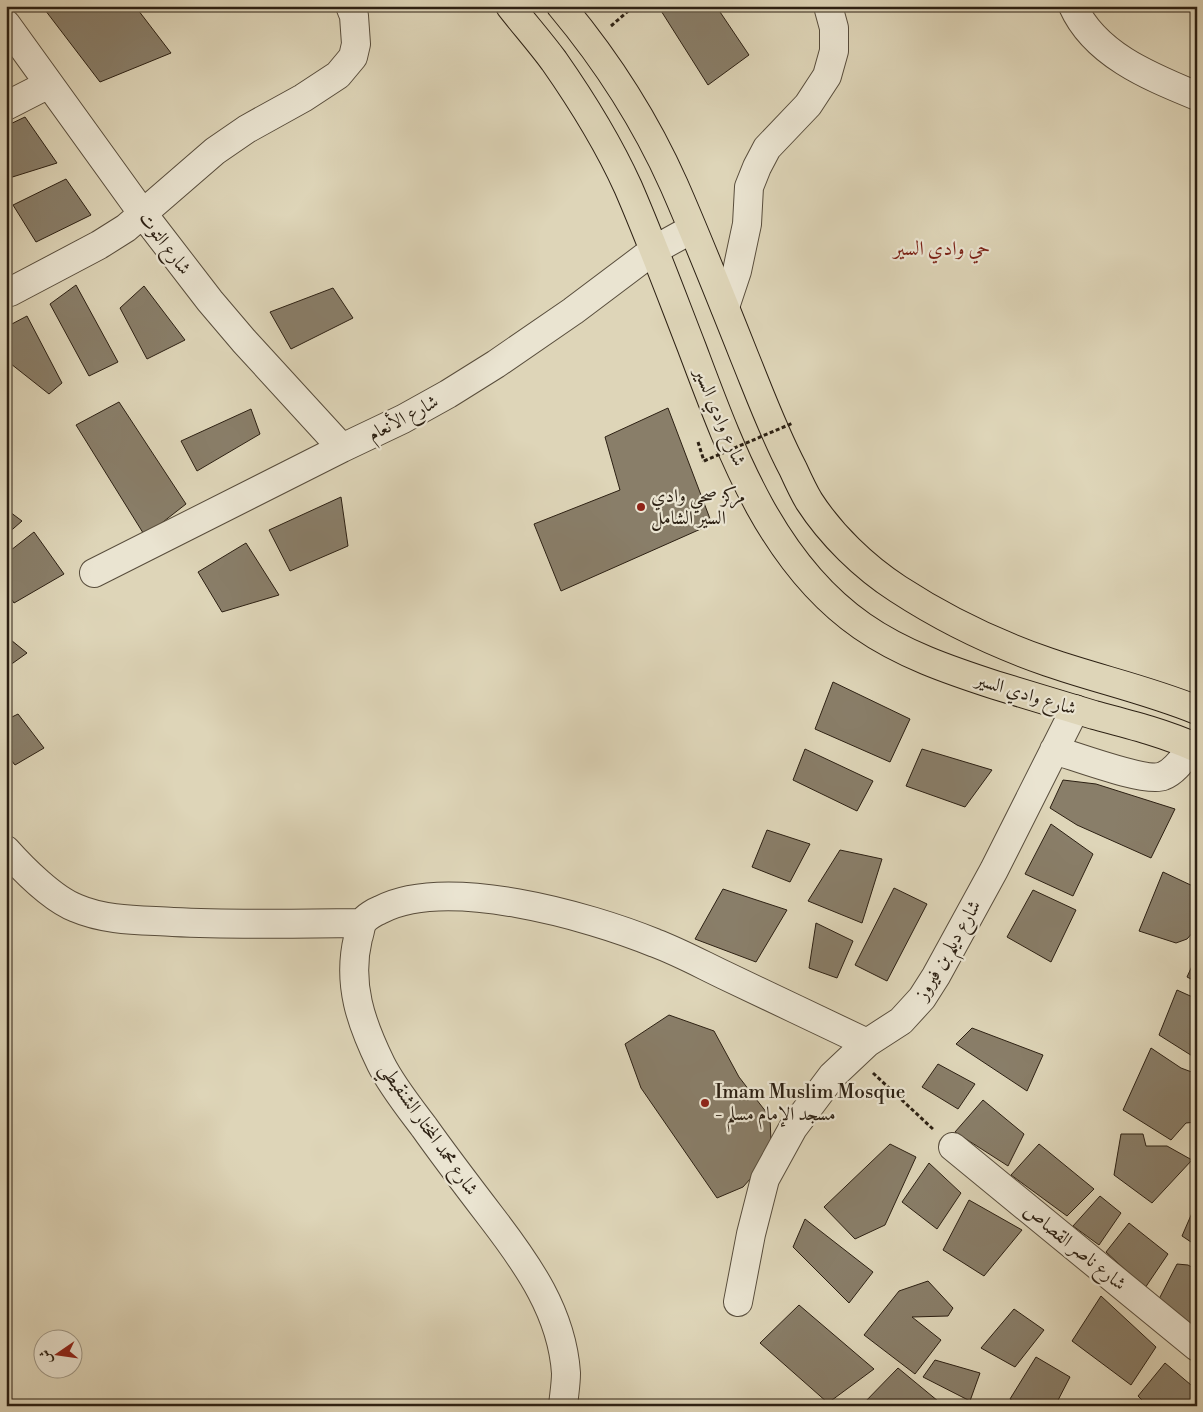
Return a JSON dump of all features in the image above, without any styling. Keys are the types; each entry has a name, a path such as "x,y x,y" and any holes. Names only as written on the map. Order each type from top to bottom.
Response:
{"main road":[{"name":"شارع وادي السير","path":"510,6 553,60 601,133 626,184 654,250 723,430 754,496 774,530 813,583 835,606 863,627 898,647 952,671 1143,728 1195,747"},
{"name":"شارع وادي السير","path":"561,6 591,42 624,91 649,134 673,183 780,443 808,500 849,550 897,588 970,630 1045,661 1160,696 1197,710"}],"street":[{"path":"10,292 99,245 126,228 215,150 338,75 353,57 356,44 354,16 350,6"},
{"path":"724,307 737,271 747,224 749,188 757,167 767,148 808,105 827,76 834,51 834,28 828,6"},
{"path":"1072,6 1087,28 1103,45 1122,60 1142,72 1197,96"},
{"name":"شارع التوت","path":"6,24 143,214 210,301 342,448"},
{"path":"6,106 49,84"},
{"name":"شارع الأنعام","path":"94,574 403,419 448,394 496,364 573,311 654,250 692,229"},
{"name":"شارع ديلم بن فيروز","path":"738,1302 751,1234 766,1179 793,1128 832,1076 860,1050 901,1021 912,1011 927,991 994,870 1075,709"},
{"path":"1054,750 1155,778 1163,776 1173,769 1195,747"},
{"path":"6,850 47,890 74,908 104,916 220,924 362,923 376,912 393,903 424,897 450,896 530,906 594,921 657,943 860,1050"},
{"name":"شارع محمد المختار الشنقيطي","path":"362,923 355,952 354,974 357,1003 370,1039 382,1066 402,1097 525,1262 544,1293 562,1344 566,1375 563,1406"},
{"name":"شارع ناصر القصاص","path":"953,1147 1197,1347"}],"path":[{"path":"591,42 634,6"},
{"path":"697,439 704,461 793,423"},
{"path":"860,1050 953,1147"}],"building":[{"path":"42,6 135,6 171,53 100,82"},
{"path":"658,6 716,6 749,55 708,85"},
{"path":"25,117 57,163 6,179 6,126"},
{"path":"66,179 91,215 36,242 13,205"},
{"path":"76,285 118,362 89,376 50,304"},
{"path":"144,286 185,340 147,359 120,308"},
{"path":"333,288 353,318 291,349 270,312"},
{"path":"27,316 62,383 49,394 6,360 6,332 10,325"},
{"path":"119,402 186,504 145,536 76,425"},
{"name":"مركز صحي وادي السير الشامل","path":"668,408 712,524 561,591 534,524 620,490 605,437"},
{"path":"251,409 260,434 197,471 181,441"},
{"path":"341,497 348,546 290,571 269,530"},
{"path":"6,509 22,521 6,535"},
{"path":"34,532 64,574 14,603 6,591 6,554"},
{"path":"246,543 279,595 222,612 198,572"},
{"path":"6,636 27,653 6,668"},
{"path":"833,682 910,719 890,762 815,729"},
{"path":"18,714 44,748 15,765 6,754 6,720"},
{"path":"805,749 873,781 857,811 793,780"},
{"path":"922,749 992,770 965,807 906,786"},
{"path":"1063,780 1096,784 1175,809 1151,858 1077,825 1050,808"},
{"path":"1051,824 1093,854 1073,896 1025,874"},
{"path":"767,830 810,844 790,882 752,867"},
{"path":"840,850 882,859 862,923 808,901"},
{"path":"1163,872 1197,888 1197,921 1195,930 1187,939 1176,943 1139,931"},
{"path":"894,888 927,904 887,981 855,965"},
{"path":"723,889 787,910 756,962 695,939"},
{"path":"1033,890 1076,910 1051,962 1007,937"},
{"path":"816,923 853,941 837,978 809,968"},
{"path":"1197,955 1197,982 1187,977"},
{"path":"1177,990 1197,999 1197,1059 1159,1035"},
{"name":"Imam Muslim Mosque - مسجد الإمام مسلم","path":"669,1015 714,1031 739,1077 770,1117 771,1142 759,1169 743,1187 717,1198 641,1088 625,1044"},
{"path":"972,1028 1043,1055 1027,1091 956,1044"},
{"path":"1151,1048 1181,1068 1197,1074 1197,1122 1186,1123 1171,1140 1123,1110"},
{"path":"938,1064 975,1084 958,1109 922,1087"},
{"path":"983,1100 1024,1134 1008,1166 955,1132"},
{"path":"1121,1134 1143,1134 1146,1146 1167,1146 1192,1160 1152,1203 1114,1175"},
{"path":"890,1144 916,1157 885,1225 855,1239 824,1207"},
{"path":"1039,1144 1094,1189 1067,1216 1011,1175"},
{"path":"929,1163 961,1193 937,1229 902,1202"},
{"path":"1100,1196 1121,1213 1099,1245 1073,1226"},
{"path":"969,1200 1022,1230 984,1276 943,1250"},
{"path":"1195,1206 1197,1206 1197,1246 1182,1236"},
{"path":"805,1219 873,1272 849,1303 793,1247"},
{"path":"1129,1223 1168,1254 1145,1288 1106,1252"},
{"path":"1177,1264 1188,1265 1197,1270 1197,1339 1159,1299"},
{"path":"928,1281 953,1308 948,1316 912,1317 941,1340 915,1374 864,1335 899,1291"},
{"path":"1101,1296 1156,1347 1131,1385 1072,1341"},
{"path":"799,1305 874,1369 828,1403 760,1343"},
{"path":"1014,1309 1044,1330 1015,1367 981,1348"},
{"path":"1036,1357 1070,1377 1055,1406 1022,1406 1010,1399"},
{"path":"935,1360 980,1373 970,1401 923,1377"},
{"path":"1165,1363 1197,1390 1197,1406 1148,1406 1138,1396"},
{"path":"898,1368 944,1406 861,1406"}],"place":[{"name":"مركز صحي وادي السير الشامل","path":"641,507"},
{"name":"Imam Muslim Mosque - مسجد الإمام مسلم","path":"705,1103"}],"district":[{"name":"حي وادي السير","path":"942,249"}]}
